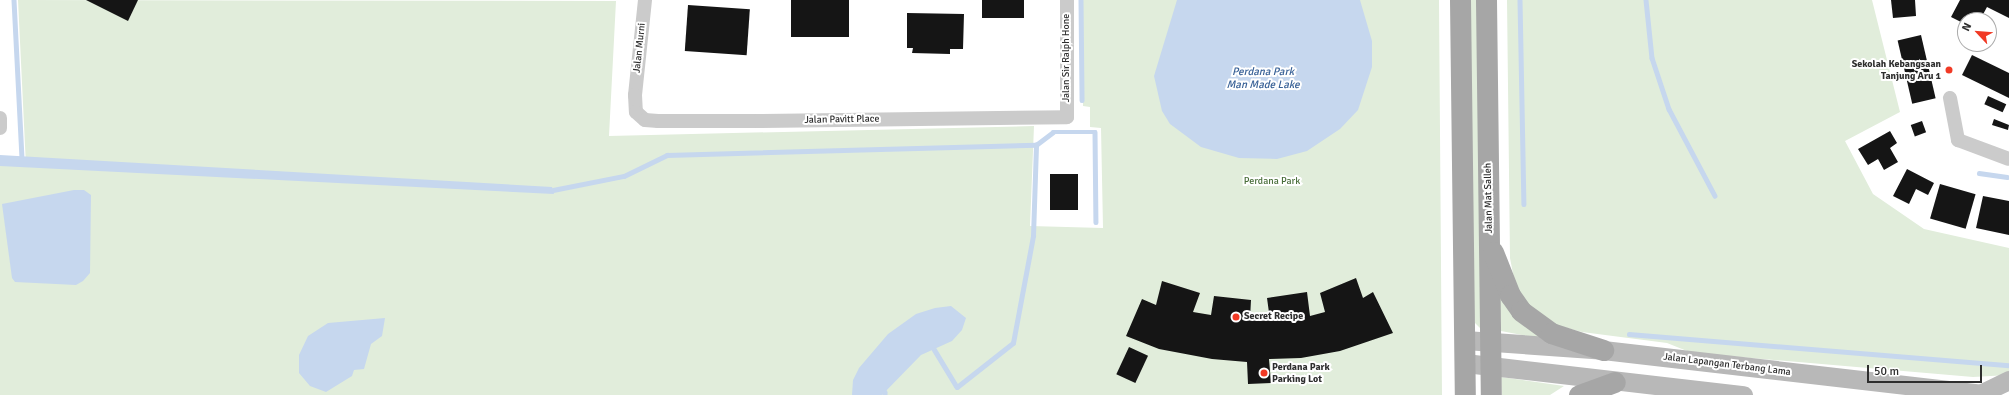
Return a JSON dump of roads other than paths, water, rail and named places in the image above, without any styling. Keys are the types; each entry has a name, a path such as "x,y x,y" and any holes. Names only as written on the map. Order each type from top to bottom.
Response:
{"main road":[{"path":"1460,0 1465,395"},
{"name":"Jalan Mat Salleh","path":"1486,0 1491,395"},
{"path":"1489,244 1510,295 1520,311 1551,333 1603,350"},
{"name":"Jalan Lapangan Terbang Lama","path":"1465,340 1490,340 1603,350 1984,394"},
{"path":"1465,363 1615,382 1743,395"},
{"path":"1984,394 2009,380"},
{"path":"1579,395 1615,382"}],"street":[{"name":"Jalan Murni","path":"635,95 645,0"},
{"name":"Jalan Sir Ralph Hone","path":"1066,0 1067,117"},
{"name":"Jalan Pavitt Place","path":"635,95 636,112 645,120 658,121 1067,117"},
{"path":"1950,98 1958,140 2009,159"},
{"path":"0,118 0,128"}],"water":[{"name":"Perdana Park Man Made Lake","path":"1177,0 1360,0 1372,41 1372,67 1358,110 1340,129 1307,151 1277,159 1239,158 1201,147 1170,124 1162,111 1154,76"},
{"path":"0,155 552,187 554,194 0,166"},
{"path":"74,190 84,190 91,195 90,273 83,281 76,285 15,282 12,278 2,204"},
{"path":"951,306 966,318 962,330 952,341 921,355 882,395 852,395 853,380 859,368 888,334 916,314 935,308"},
{"path":"385,318 382,336 371,344 364,369 354,370 352,376 326,392 310,386 299,373 299,355 308,336 328,323"}],"waterway":[{"path":"14,0 22,156"},
{"path":"1081,0 1082,100"},
{"path":"1520,0 1524,204"},
{"path":"1646,0 1652,58 1669,109 1715,196"},
{"path":"553,190 624,176 667,155 1036,145 1053,132 1095,132 1096,222"},
{"path":"934,349 957,387 1013,343 1033,236 1036,145"},
{"path":"1979,173 2007,177"},
{"path":"1629,334 2009,365"}],"place":[{"name":"Sekolah Kebangsaan Tanjung Aru 1","path":"1949,70"},
{"name":"Secret Recipe","path":"1236,317"},
{"name":"Perdana Park Parking Lot","path":"1264,373"}],"park label":[{"name":"Perdana Park","path":"1272,182"}]}
